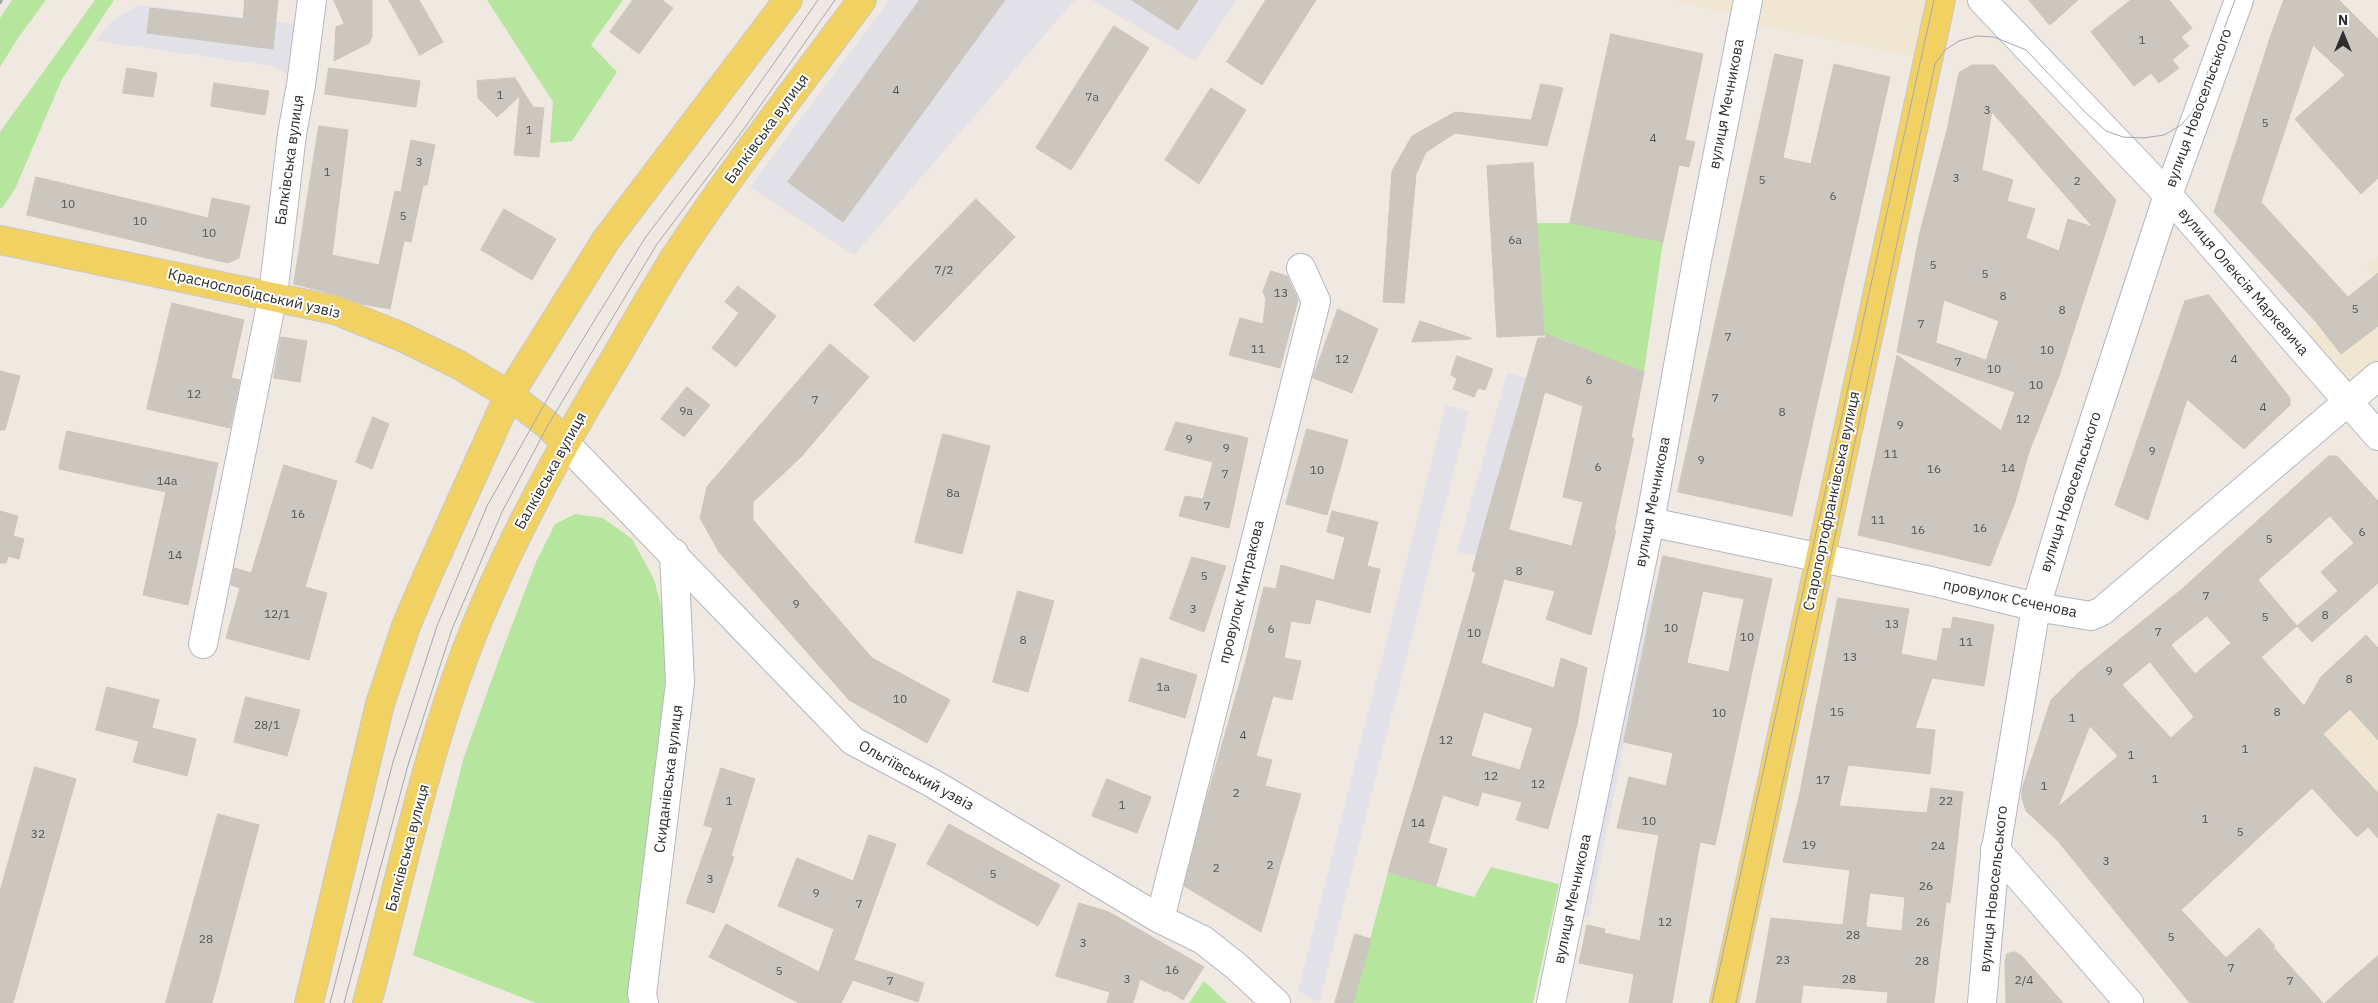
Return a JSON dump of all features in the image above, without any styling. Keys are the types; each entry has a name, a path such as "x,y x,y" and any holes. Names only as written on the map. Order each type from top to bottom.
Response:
{"main road":[{"path":"309,1003 380,704 400,643 426,579 510,395 606,240 788,0"},
{"name":"Балківська вулиця","path":"367,1003 424,784 451,694 479,619 514,538 565,443 675,257 766,128 862,0"},
{"name":"Старопортофранківська вулиця","path":"1724,1003 1941,0"},
{"name":"Краснослобідський узвіз","path":"0,240 272,295 335,310 460,364 510,395 548,425 565,443"}],"street":[{"name":"Балківська вулиця","path":"203,644 272,295 292,134 301,85 312,0"},
{"name":"вулиця Мечникова","path":"1551,1003 1650,522 1697,260 1748,0"},
{"name":"вулиця Олексія Маркевича","path":"1982,0 2168,195 2378,436"},
{"name":"вулиця Новосельського","path":"1982,1003 1996,849 2036,607 2069,497 2168,195 2239,0"},
{"name":"провулок Митракова","path":"1160,919 1316,301 1301,268"},
{"name":"провулок Сєченова","path":"1650,522 1931,581 2036,607 2091,616 2102,611 2378,376"},
{"name":"Ольгіївський узвіз","path":"565,443 674,553 853,741 932,784 1160,919 1203,940 1236,966 1276,1003"},
{"name":"Скиданівська вулиця","path":"644,1003 642,994 680,683 674,553"},
{"path":"1996,849 2128,1003"}],"shaded area":[{"path":"889,0 1075,0 854,255 750,187"},
{"path":"1092,0 1237,0 1195,61"},
{"path":"1672,0 1743,0 1739,16"},
{"path":"1750,0 1940,0 1927,59 1745,22"},
{"path":"138,5 305,25 297,79 271,66 96,41 111,22"},
{"path":"2378,256 2378,372 2346,400 2295,341 2373,277 2365,266"},
{"path":"1507,373 1526,378 1477,556 1457,552"},
{"path":"1446,405 1469,411 1319,1002 1298,991"},
{"path":"1641,599 1653,601 1589,917 1577,914"},
{"path":"2378,683 2378,817 2290,764"}],"green space":[{"path":"12,0 46,0 18,38 0,67 0,18"},
{"path":"95,0 114,0 62,79 15,189 2,208 0,208 0,132"},
{"path":"487,0 623,0 591,45 617,72 572,141 550,143 553,102"},
{"path":"1537,223 1570,223 1663,242 1644,372 1558,338 1544,335"},
{"path":"575,514 603,518 632,539 654,579 667,628 672,682 634,1003 536,1003 413,955 464,757 501,654 536,562 555,524"},
{"path":"1491,867 1559,884 1533,1003 1353,1003 1388,872 1474,897"},
{"path":"1204,981 1227,1003 1189,1003"}],"building":[{"path":"245,0 278,0 273,49 147,33 150,8 243,19"},
{"path":"334,0 372,0 372,37 369,43 334,61 336,27 344,24"},
{"path":"389,0 419,0 443,42 420,55"},
{"path":"633,0 662,0 673,8 639,54 610,32"},
{"path":"920,0 1005,0 843,222 788,182"},
{"path":"1132,0 1198,0 1178,30"},
{"path":"1266,0 1316,0 1262,85 1227,62"},
{"path":"2029,0 2078,0 2050,25"},
{"path":"2131,0 2169,0 2192,28 2181,37 2189,46 2172,60 2179,68 2159,83 2151,73 2134,86 2091,32"},
{"path":"2284,0 2339,0 2378,39 2378,178 2361,194 2295,119 2345,75 2313,45 2261,202 2348,297 2378,273 2378,326 2341,354 2316,322 2214,212"},
{"path":"1114,26 1149,48 1071,170 1036,148"},
{"path":"1611,34 1703,54 1685,140 1695,142 1689,167 1679,165 1663,242 1570,223"},
{"path":"1775,54 1803,60 1783,158 1811,164 1834,64 1890,77 1792,516 1678,492"},
{"path":"1972,65 1994,65 2116,200 2059,376 2029,452 2015,502 1990,566 1858,535 1897,355 2001,431 2015,392 1897,352 1920,232 1947,130 1959,73","holes":["1992,112 2093,227 2068,219 2059,251 2026,238 2035,209 2007,201 2013,180 1982,170","1944,300 1999,321 1986,360 1936,343"]},
{"path":"127,68 157,73 153,97 123,93"},
{"path":"329,68 420,81 416,107 325,94"},
{"path":"515,78 533,107 544,108 539,157 514,155 520,96 497,117 478,98 477,81"},
{"path":"214,83 269,91 265,115 211,106"},
{"path":"1541,84 1563,88 1547,146 1455,133 1426,152 1416,174 1404,303 1383,302 1392,171 1412,136 1455,112 1531,120"},
{"path":"1211,88 1246,110 1199,184 1165,160"},
{"path":"319,126 348,130 332,255 379,265 395,191 401,192 411,140 435,145 427,185 423,185 411,242 404,241 390,309 362,304 338,295 294,284"},
{"path":"1533,163 1544,335 1497,337 1487,166"},
{"path":"36,177 208,218 212,198 250,206 239,258 228,263 27,215"},
{"path":"976,199 1015,237 914,342 874,305"},
{"path":"504,209 556,239 532,280 481,250"},
{"path":"1271,271 1287,276 1298,300 1280,368 1229,355 1240,318 1263,324 1266,299 1263,292"},
{"path":"738,286 776,316 736,367 712,348 739,313 725,302"},
{"path":"2209,295 2290,398 2290,405 2244,449 2187,399 2148,520 2115,505 2185,301"},
{"path":"172,303 244,320 231,378 240,380 230,428 147,409"},
{"path":"1338,309 1378,329 1352,393 1313,378"},
{"path":"1420,321 1471,338 1471,339 1412,342"},
{"path":"1546,334 1644,372 1631,438 1634,438 1614,530 1616,530 1591,635 1546,619 1555,591 1504,579 1481,663 1554,688 1561,658 1587,668 1577,725 1548,829 1516,820 1522,802 1482,792 1478,806 1443,795 1428,843 1447,849 1436,886 1388,872 1476,572 1472,571 1538,338 1545,338","holes":["1545,392 1583,406 1563,497 1583,502 1572,546 1509,530","1484,712 1533,728 1520,770 1471,756"]},
{"path":"281,337 307,341 300,382 274,378"},
{"path":"830,344 869,377 801,457 753,502 753,520 872,658 950,700 927,743 849,700 719,552 700,518 707,487"},
{"path":"1457,356 1493,369 1485,390 1478,388 1474,397 1453,389 1457,379 1451,375"},
{"path":"0,371 20,376 5,430 0,430"},
{"path":"687,387 710,405 684,437 661,419"},
{"path":"373,417 389,424 372,469 356,462"},
{"path":"1176,422 1248,438 1229,528 1179,516 1185,496 1203,499 1213,462 1165,450"},
{"path":"1307,429 1348,440 1327,515 1286,504"},
{"path":"67,431 218,463 188,605 143,595 166,492 59,469"},
{"path":"943,434 990,446 962,554 915,542"},
{"path":"2329,456 2337,456 2378,501 2378,583 2312,642 2297,626 2261,657 2304,706 2321,677 2366,635 2378,648 2378,740 2350,709 2323,734 2378,793 2378,838 2368,827 2357,837 2312,788 2181,910 2226,958 2259,928 2275,946 2273,947 2323,1003 2190,1003 2057,840 2026,811 2022,799 2022,789 2051,700 2078,673 2182,589","holes":["2330,516 2354,543 2321,572 2338,591 2297,626 2258,580","2207,616 2231,643 2195,674 2171,645","2150,662 2194,717 2171,738 2122,685","2090,726 2118,756 2058,807"]},
{"path":"284,465 337,481 305,587 327,593 309,660 226,638 240,588 231,585 234,568 251,573"},
{"path":"0,511 18,516 13,536 24,539 19,559 8,556 6,563 0,563"},
{"path":"1332,511 1378,522 1367,566 1380,569 1370,613 1316,599 1310,624 1291,621 1284,658 1301,661 1292,700 1273,696 1256,756 1272,760 1265,786 1301,794 1261,932 1184,886 1245,664 1264,587 1276,589 1281,565 1334,580 1345,537 1327,532"},
{"path":"1663,556 1772,579 1715,845 1700,842 1672,1003 1629,1003 1634,974 1579,963 1587,925 1605,929 1604,933 1640,941 1659,835 1617,828 1629,777 1666,786 1673,753 1624,742","holes":["1703,591 1744,599 1729,672 1687,663"]},
{"path":"1192,557 1226,566 1204,632 1170,619"},
{"path":"1018,591 1054,601 1028,692 993,682"},
{"path":"1838,598 1909,609 1901,654 1937,661 1943,628 1951,629 1953,617 1994,625 1984,686 1932,678 1915,728 1935,730 1930,774 1848,765 1839,806 1927,813 1931,788 1963,792 1950,903 1946,902 1934,1003 1887,1003 1888,992 1803,985 1801,1003 1756,1003 1771,918 1843,925 1850,870 1783,862 1799,797","holes":["1870,893 1905,897 1902,931 1866,927"]},
{"path":"1141,658 1197,675 1185,718 1129,701"},
{"path":"107,687 159,700 152,728 196,739 187,776 133,762 139,741 96,730"},
{"path":"246,697 300,710 287,756 234,742"},
{"path":"35,767 76,779 13,1003 0,1003 0,892"},
{"path":"721,768 755,779 731,856 734,857 714,913 686,903 713,828 704,825"},
{"path":"1107,779 1151,797 1137,833 1092,816"},
{"path":"218,814 259,825 212,1003 166,1003"},
{"path":"949,824 1060,885 1038,926 927,864"},
{"path":"869,835 896,844 854,960 924,983 918,1002 853,980 841,1003 799,1003 709,957 726,924 819,972 834,929 778,906 797,858 853,881"},
{"path":"1079,903 1109,912 1204,967 1183,1000 1167,990 1166,992 1140,979 1133,1003 1107,1003 1110,992 1056,976"},
{"path":"1355,934 1371,939 1353,1003 1335,1003"},
{"path":"2015,952 2022,956 2063,1003 2006,1003 2005,962 2007,954"},
{"path":"2378,956 2378,1003 2325,1003 2350,980"}],"tram line":[{"path":"330,1003 393,762 437,626 487,506 561,375 645,238 732,123 818,0"},
{"path":"344,1003 408,765 452,629 502,512 548,425 657,244 743,130 835,0"},
{"path":"1712,1003 1934,0"},
{"path":"1736,1003 1935,64 1945,50 1959,41 1977,36 1994,37 2026,50 2086,113 2106,131 2123,137 2143,138 2164,135 2181,125 2192,113 2235,0"}]}
